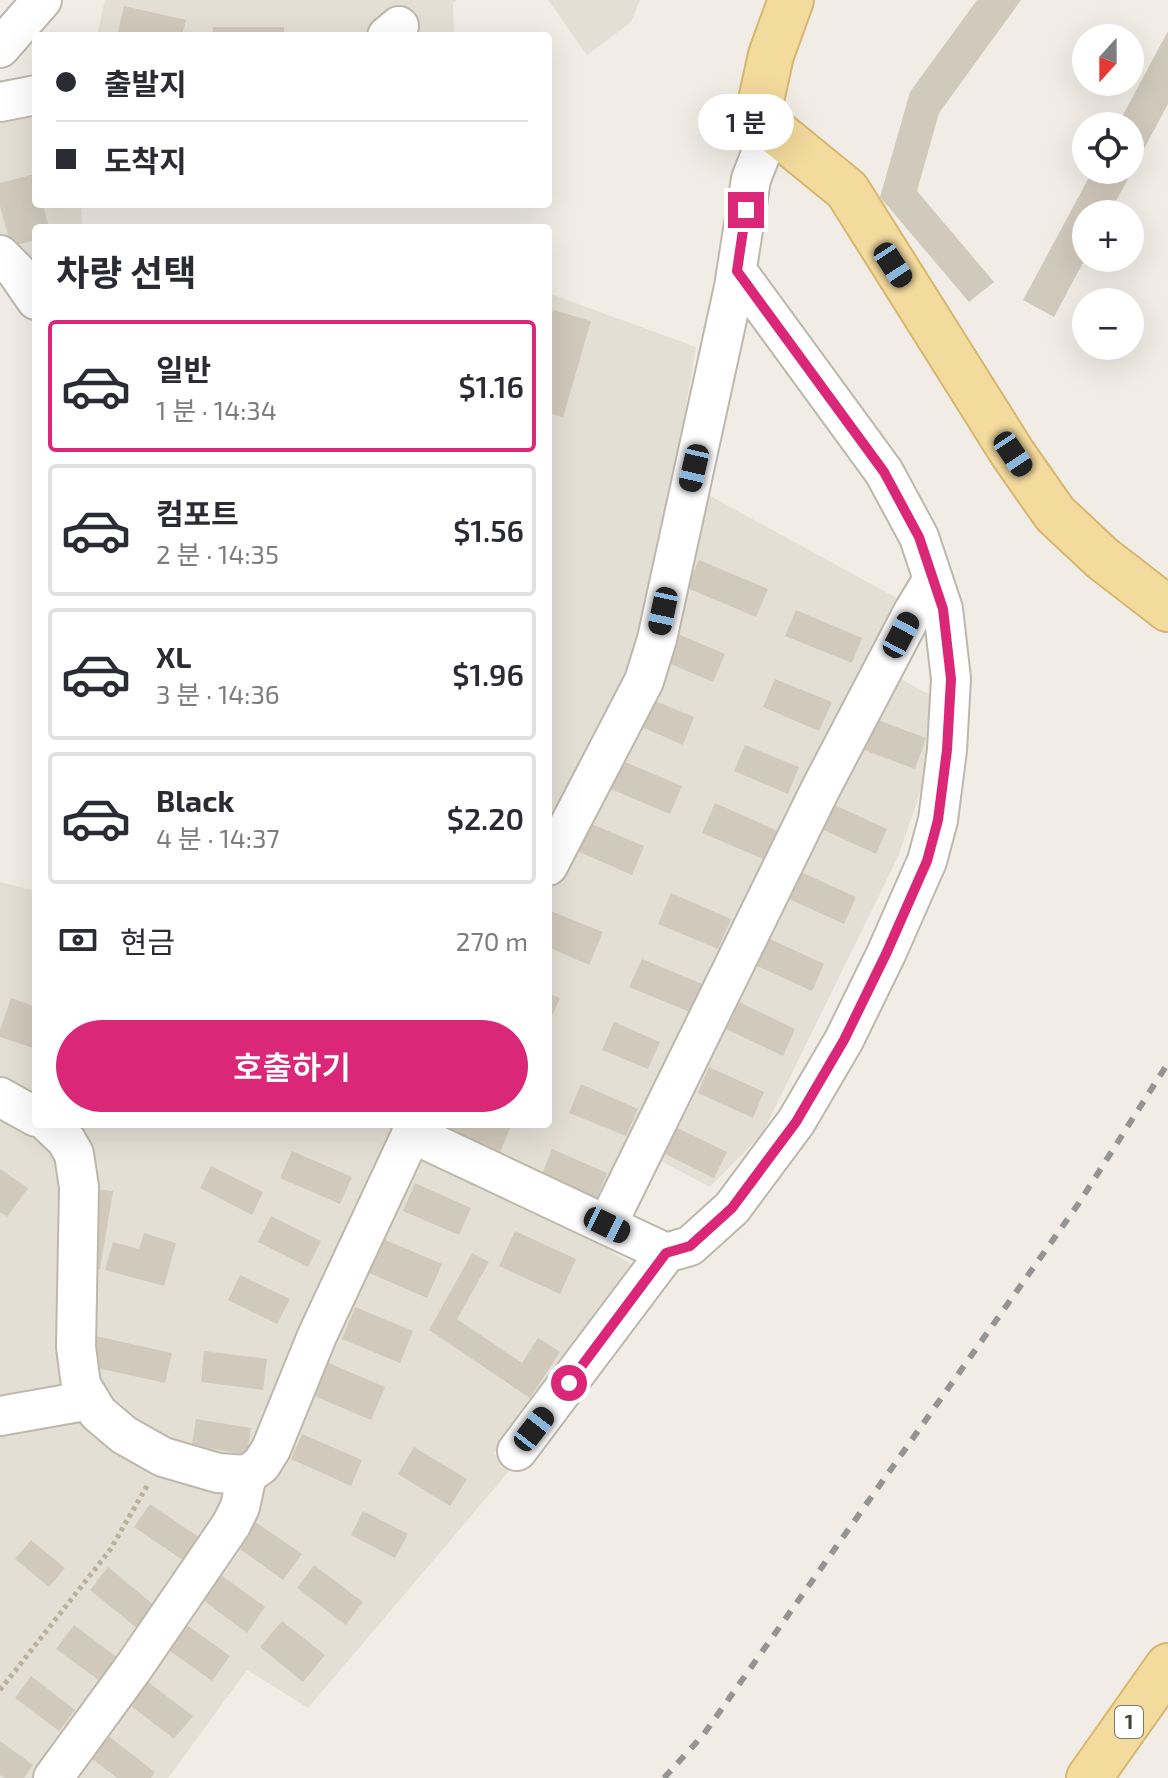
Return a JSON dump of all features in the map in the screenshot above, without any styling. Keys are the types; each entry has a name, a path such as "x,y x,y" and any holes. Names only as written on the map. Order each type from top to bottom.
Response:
{"main road":[{"path":"791,0 771,55 760,105 771,128 847,190 1013,454 1055,514 1102,558 1168,609"},
{"name":"1","path":"1104,1773 1168,1666"}],"street":[{"path":"0,48 42,0"},
{"path":"0,102 32,96"},
{"path":"553,844 644,681 737,271 751,179 771,128"},
{"path":"0,255 32,294"},
{"path":"517,1451 666,1253 690,1246 732,1208 796,1122 844,1040 886,954 927,861 938,820 947,750 951,679 943,609 919,537 884,472 737,271"},
{"path":"607,1225 820,790 933,579"},
{"path":"0,1097 32,1115"},
{"path":"53,1128 66,1140 74,1154 79,1187 76,1347 81,1385 98,1413 124,1435 163,1457 218,1473 247,1475 261,1465 271,1449 317,1336 413,1128 666,1253"},
{"path":"0,1416 90,1400"},
{"path":"53,1778 231,1525 240,1507 247,1475"}],"path":[{"path":"0,1690 110,1550 163,1457"}],"shaded area":[{"path":"105,0 457,0 453,3 454,32 98,32"},
{"path":"548,0 640,0 631,22 587,55"},
{"path":"32,88 32,208 81,208 82,224 32,224 32,267 0,245 0,104"},
{"path":"552,294 696,347 674,479 904,602 869,662 936,698 929,767 898,857 762,1134 710,1187 635,1147 587,1236 631,1264 494,1453 510,1470 308,1708 247,1670 168,1778 0,1778 0,882 32,890 32,1128 552,1128"}],"building":[{"path":"977,0 1021,0 939,113 917,191 994,282 969,302 880,197 910,92"},
{"path":"124,6 186,20 183,32 118,32"},
{"path":"213,27 284,27 284,32 213,32"},
{"path":"1168,31 1168,104 1144,149 1144,112 1125,112 1133,96 1144,96 1144,76"},
{"path":"32,175 32,208 44,208 48,224 32,224 32,241 11,246 0,206 0,183"},
{"path":"1085,184 1125,184 1117,200 1077,200"},
{"path":"1072,209 1072,272 1078,272 1054,317 1023,300"},
{"path":"553,310 591,321 563,417 552,414"},
{"path":"699,560 768,589 756,617 687,588"},
{"path":"796,610 862,638 852,663 785,636"},
{"path":"678,634 725,654 713,682 666,662"},
{"path":"775,679 832,702 819,731 763,707"},
{"path":"648,698 694,717 683,745 637,725"},
{"path":"864,715 926,738 915,769 853,746"},
{"path":"745,745 799,767 788,794 734,771"},
{"path":"618,759 682,786 670,814 606,787"},
{"path":"826,801 887,829 876,854 815,826"},
{"path":"715,803 778,831 766,860 702,833"},
{"path":"589,823 644,846 632,875 577,851"},
{"path":"792,868 856,897 844,924 780,895"},
{"path":"671,893 731,919 718,949 658,924"},
{"path":"552,912 603,932 589,965 552,949"},
{"path":"768,938 824,964 812,991 755,965"},
{"path":"642,959 707,986 695,1014 629,987"},
{"path":"552,995 560,998 552,1016"},
{"path":"11,998 32,1006 32,1048 0,1037"},
{"path":"739,1002 795,1029 783,1056 726,1029"},
{"path":"614,1022 660,1042 648,1069 602,1050"},
{"path":"709,1067 764,1092 753,1118 698,1093"},
{"path":"581,1084 638,1109 626,1136 569,1113"},
{"path":"669,1124 727,1152 714,1178 657,1150"},
{"path":"436,1128 510,1128 499,1155"},
{"path":"552,1149 607,1173 596,1200 541,1177"},
{"path":"292,1151 352,1177 340,1204 280,1178"},
{"path":"211,1166 263,1192 252,1215 200,1188"},
{"path":"0,1169 28,1188 7,1217 0,1212"},
{"path":"415,1183 471,1208 459,1235 403,1211"},
{"path":"97,1189 113,1191 100,1269 85,1267"},
{"path":"271,1216 321,1241 308,1267 258,1242"},
{"path":"515,1231 576,1259 560,1294 499,1266"},
{"path":"144,1233 176,1243 164,1286 105,1270 113,1242 139,1249"},
{"path":"381,1238 442,1264 427,1298 367,1272"},
{"path":"472,1253 489,1262 457,1319 522,1363 538,1338 560,1352 530,1398 429,1330"},
{"path":"240,1275 290,1299 277,1324 228,1300"},
{"path":"355,1307 413,1331 400,1363 342,1339"},
{"path":"91,1335 172,1353 165,1383 84,1365"},
{"path":"204,1351 267,1359 263,1390 201,1382"},
{"path":"326,1362 385,1387 371,1420 312,1395"},
{"path":"196,1419 251,1428 247,1455 192,1445"},
{"path":"302,1434 362,1460 351,1486 291,1459"},
{"path":"414,1447 467,1479 450,1506 398,1474"},
{"path":"150,1504 200,1538 184,1561 134,1527"},
{"path":"363,1511 408,1534 395,1558 351,1535"},
{"path":"254,1521 302,1554 283,1580 236,1546"},
{"path":"31,1540 65,1568 49,1587 15,1559"},
{"path":"314,1565 363,1602 346,1625 297,1588"},
{"path":"108,1567 161,1611 143,1633 90,1590"},
{"path":"217,1572 265,1607 247,1633 199,1597"},
{"path":"282,1621 325,1655 303,1682 260,1647"},
{"path":"184,1623 230,1656 212,1681 166,1648"},
{"path":"74,1625 122,1661 104,1684 56,1649"},
{"path":"31,1676 75,1710 59,1731 15,1698"},
{"path":"144,1679 193,1716 174,1739 126,1702"},
{"path":"98,1728 155,1772 151,1778 117,1778 81,1750"},
{"path":"0,1741 33,1765 24,1778 0,1775"}],"railway":[{"path":"664,1778 704,1734 1079,1203 1168,1063"}],"route":[{"path":"569,1383 666,1253 690,1246 732,1208 796,1122 844,1040 886,954 927,861 938,820 947,750 951,679 943,609 919,537 884,472 737,271 746,210"}]}
